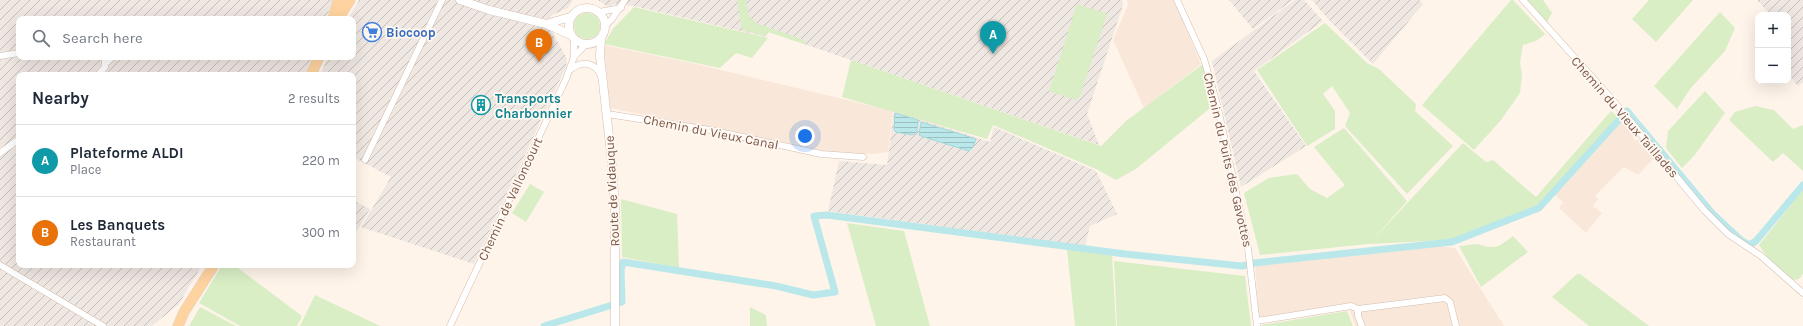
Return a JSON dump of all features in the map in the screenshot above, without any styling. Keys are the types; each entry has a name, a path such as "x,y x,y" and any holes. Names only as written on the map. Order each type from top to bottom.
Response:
{"main road":[{"path":"334,16 338,0"},
{"path":"340,16 350,0"},
{"path":"312,72 318,60"},
{"path":"178,326 184,312 212,268"},
{"path":"170,326 184,312"}],"street":[{"path":"365,160 419,45 442,0"},
{"path":"460,0 489,10 546,24 587,44 600,56"},
{"path":"546,24 570,17 584,0"},
{"path":"594,0 598,12"},
{"path":"587,44 600,38 605,26 621,8 625,0"},
{"name":"Chemin du Puits des Gavottes","path":"1177,0 1204,59 1217,104 1248,248 1257,324"},
{"name":"Chemin du Vieux Taillades","path":"1522,0 1611,98 1704,210 1728,234 1761,256 1803,292"},
{"path":"577,10 591,8 598,12 603,18 605,26"},
{"path":"598,12 621,8"},
{"path":"570,17 568,26 572,37"},
{"name":"Chemin de Valloncourt","path":"572,37 574,57"},
{"name":"Route de Vidauque","path":"600,38 600,56 607,114 614,209 615,326"},
{"name":"Chemin de Valloncourt","path":"450,326 569,71 574,57 587,44"},
{"path":"0,56 16,53"},
{"path":"101,72 105,60"},
{"path":"569,71 574,66 588,63 597,69 603,79"},
{"name":"Chemin du Vieux Canal","path":"607,114 710,130 821,154 862,157"},
{"path":"0,154 16,141"},
{"path":"0,265 103,326"},
{"path":"1257,324 1351,306 1358,310 1445,298 1450,302 1456,326"},
{"path":"1358,310 1358,316 1362,326"}],"shaded area":[{"path":"0,0 333,0 327,16 16,16 16,60 311,60 306,72 16,72 16,268 200,268 179,304 152,326 0,326"},
{"path":"359,0 573,0 568,8 550,16 554,35 567,59 566,67 474,264 361,227 391,177 356,159 356,72 321,72 327,60 356,60 356,16 350,16"},
{"path":"598,0 1122,0 1123,5 1087,114 1099,145 769,32 766,37 634,6 615,4 608,7"},
{"path":"1127,0 1174,0 1201,64 1144,108 1113,40 1128,5"},
{"path":"1229,0 1293,0 1253,29"},
{"path":"1295,0 1304,0 1323,21 1254,71 1306,146 1241,187 1212,61"},
{"path":"1312,0 1419,0 1423,4 1373,64 1328,19"},
{"path":"1757,0 1803,0 1803,82 1798,86 1791,78 1791,12 1768,12"},
{"path":"604,45 696,64 893,111 888,152 874,154 830,152 610,108"},
{"path":"894,111 990,142 994,127 1096,171 1117,214 1090,226 1085,246 828,211 839,161 887,165"},
{"path":"1623,118 1627,122 1635,141 1641,138 1656,156 1638,175 1624,167 1595,196 1598,199 1593,206 1602,213 1586,233 1559,208 1563,202 1554,194"},
{"path":"356,202 370,209 356,232"},
{"path":"1437,246 1455,248 1504,326 1355,326 1350,311 1350,305 1259,318 1255,264"}],"green space":[{"path":"737,0 746,0 749,16 756,23 804,40 807,45 768,32 766,36 742,30"},
{"path":"1511,0 1513,0 1545,34 1536,41 1523,45 1520,63 1522,75 1520,93 1501,120 1474,150 1422,105"},
{"path":"1527,0 1543,0 1552,13 1547,22"},
{"path":"1649,0 1693,0 1656,42 1632,19"},
{"path":"1077,4 1107,14 1080,96 1076,100 1049,91"},
{"path":"634,7 768,38 752,58 736,53 720,68 604,44 613,29"},
{"path":"1720,12 1735,28 1725,51 1690,89 1677,109 1654,86"},
{"path":"587,13 596,17 600,26 596,35 587,39 578,35 574,26 578,17"},
{"path":"1325,23 1367,63 1379,69 1416,104 1415,111 1453,146 1407,194 1345,126 1350,113 1332,86 1323,94 1335,111 1335,129 1307,146 1257,70"},
{"path":"851,60 1101,146 1126,121 1203,64 1215,104 1136,169 1116,180 1096,169 993,125 987,139 842,97"},
{"path":"1705,91 1725,113 1694,156 1682,168 1666,148 1668,131"},
{"path":"1755,106 1774,110 1793,129 1803,125 1803,171 1783,153 1773,162 1729,120 1735,112"},
{"path":"1611,111 1619,118 1538,205 1449,240 1368,244 1260,255 1244,193 1269,178 1297,174 1310,189 1327,198 1344,186 1344,184 1314,147 1344,128 1407,201 1372,241 1463,143 1486,162 1493,160 1536,197"},
{"path":"530,184 544,192 526,222 512,213"},
{"path":"1803,190 1803,274 1799,279 1793,280 1768,258 1759,245"},
{"path":"621,199 677,214 679,268 622,257"},
{"path":"847,223 904,231 930,326 876,326"},
{"path":"1513,236 1528,252 1481,287 1459,246 1479,244 1495,247"},
{"path":"1067,249 1112,255 1116,326 1075,326"},
{"path":"1114,261 1245,276 1251,326 1117,326"},
{"path":"220,268 238,268 302,316 297,326 240,326 199,303"},
{"path":"1577,274 1580,274 1649,326 1589,326 1552,297"},
{"path":"315,295 380,326 300,326"},
{"path":"200,307 236,326 189,326"},
{"path":"750,307 766,315 767,326 750,326"},
{"path":"1347,311 1353,326 1262,326 1262,325"}],"water":[{"path":"895,113 918,120 917,132 912,135 896,132 894,130"},
{"path":"921,122 976,139 973,147 969,151 919,135"}],"waterway":[{"path":"544,326 622,302 621,270 623,262 776,286 813,295 835,292 814,216 827,215 1125,254 1242,266 1254,263 1452,242 1539,208 1627,111 1712,213 1742,241 1750,245 1756,241 1803,185"}],"place":[{"name":"Biocoop","path":"372,32"},
{"name":"Plateforme ALDI","path":"993,54"},
{"name":"Les Banquets","path":"539,62"},
{"name":"Transports Charbonnier","path":"481,105"}]}
